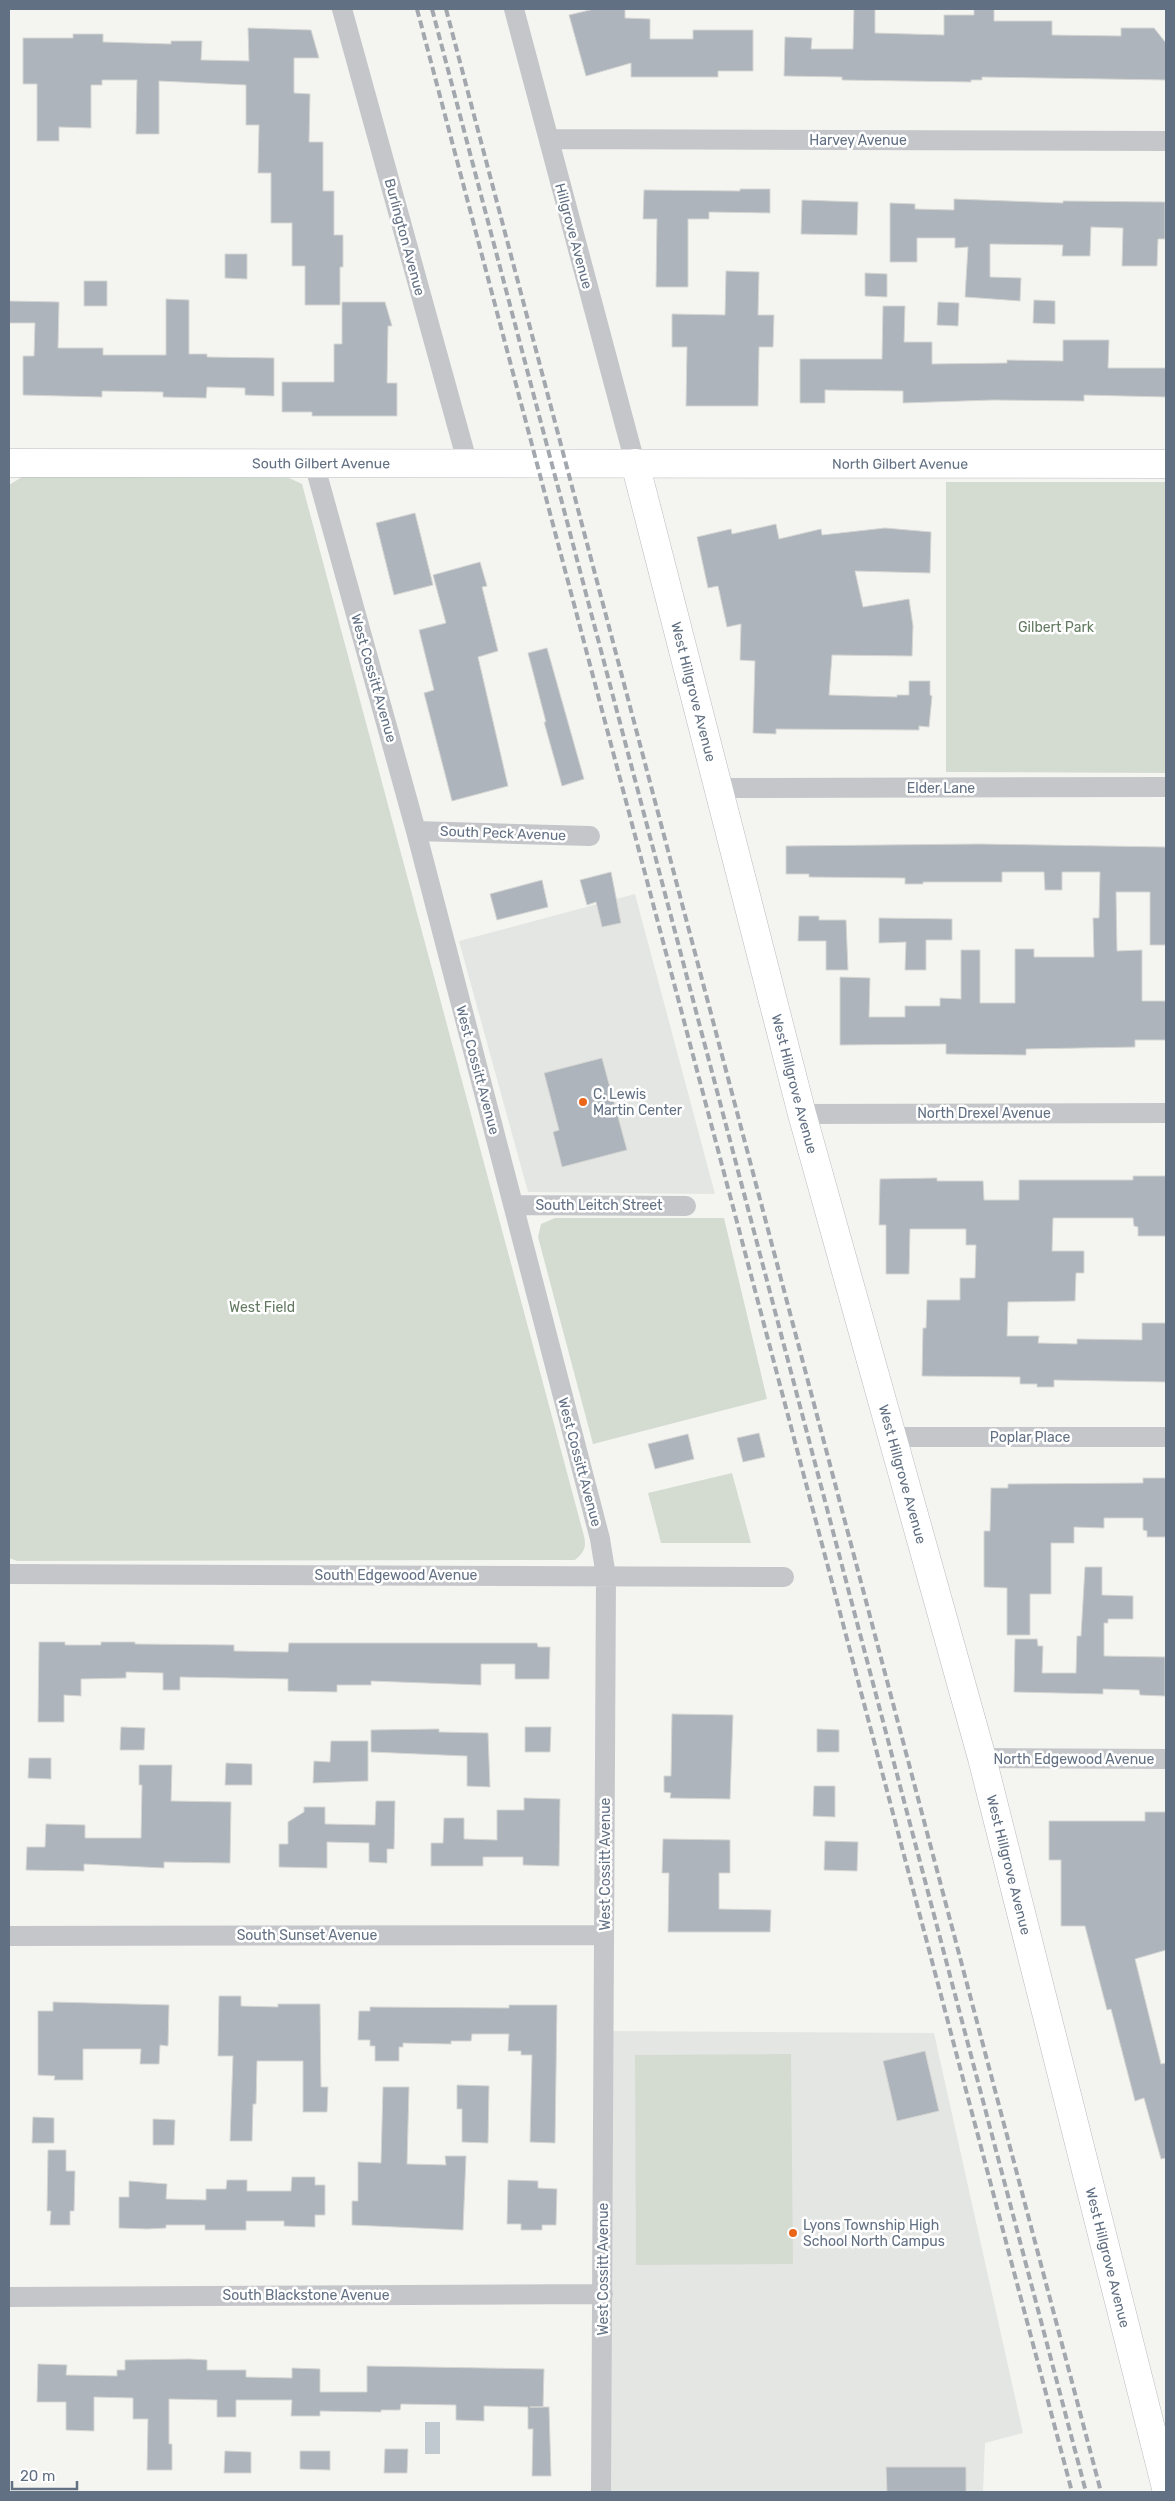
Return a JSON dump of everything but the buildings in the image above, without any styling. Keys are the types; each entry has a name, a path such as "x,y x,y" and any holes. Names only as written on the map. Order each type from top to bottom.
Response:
{"street":[{"name":"Burlington Avenue","path":"342,9 468,465"},
{"name":"Hillgrove Avenue","path":"514,9 635,463"},
{"name":"Harvey Avenue","path":"549,139 1166,141"},
{"name":"South Gilbert Avenue","path":"9,463 468,465 635,463"},
{"name":"West Cossitt Avenue","path":"314,463 416,830 600,1539 606,1576 601,2492"},
{"name":"North Gilbert Avenue","path":"635,463 1166,464"},
{"name":"West Hillgrove Avenue","path":"635,463 716,788 802,1114 982,1758 1161,2445 1166,2488"},
{"name":"Elder Lane","path":"716,788 1166,788"},
{"name":"South Peck Avenue","path":"416,830 590,836"},
{"name":"North Drexel Avenue","path":"802,1114 1166,1113"},
{"name":"South Leitch Street","path":"513,1205 686,1206"},
{"name":"Poplar Place","path":"893,1437 1166,1438"},
{"name":"South Edgewood Avenue","path":"9,1574 784,1577"},
{"name":"North Edgewood Avenue","path":"982,1758 1166,1759"},
{"name":"South Sunset Avenue","path":"9,1936 604,1935"},
{"name":"South Blackstone Avenue","path":"9,2297 602,2294"}],"shaded area":[{"path":"635,894 715,1194 528,1192 459,941"},
{"name":"Lyons Township High School North Campus","path":"609,2031 934,2033 1023,2433 985,2443 983,2492 607,2492"},
{"path":"425,2422 440,2422 440,2454 425,2454"}],"green space":[{"name":"West Field","path":"22,477 287,477 302,484 584,1536 584,1550 575,1560 17,1561 9,1558 9,485"},
{"name":"Gilbert Park","path":"946,482 1166,482 1166,773 946,772"},
{"path":"555,1218 724,1218 767,1399 593,1444 538,1237 541,1224"},
{"path":"732,1473 751,1543 661,1543 648,1493"},
{"path":"791,2054 793,2264 636,2265 635,2055"}],"railway":[{"path":"417,9 1072,2492"},
{"path":"432,9 1086,2492"},
{"path":"446,9 1101,2492"}],"place":[{"name":"C. Lewis Martin Center","path":"583,1102"},
{"name":"Lyons Township High School North Campus","path":"793,2233"}]}
